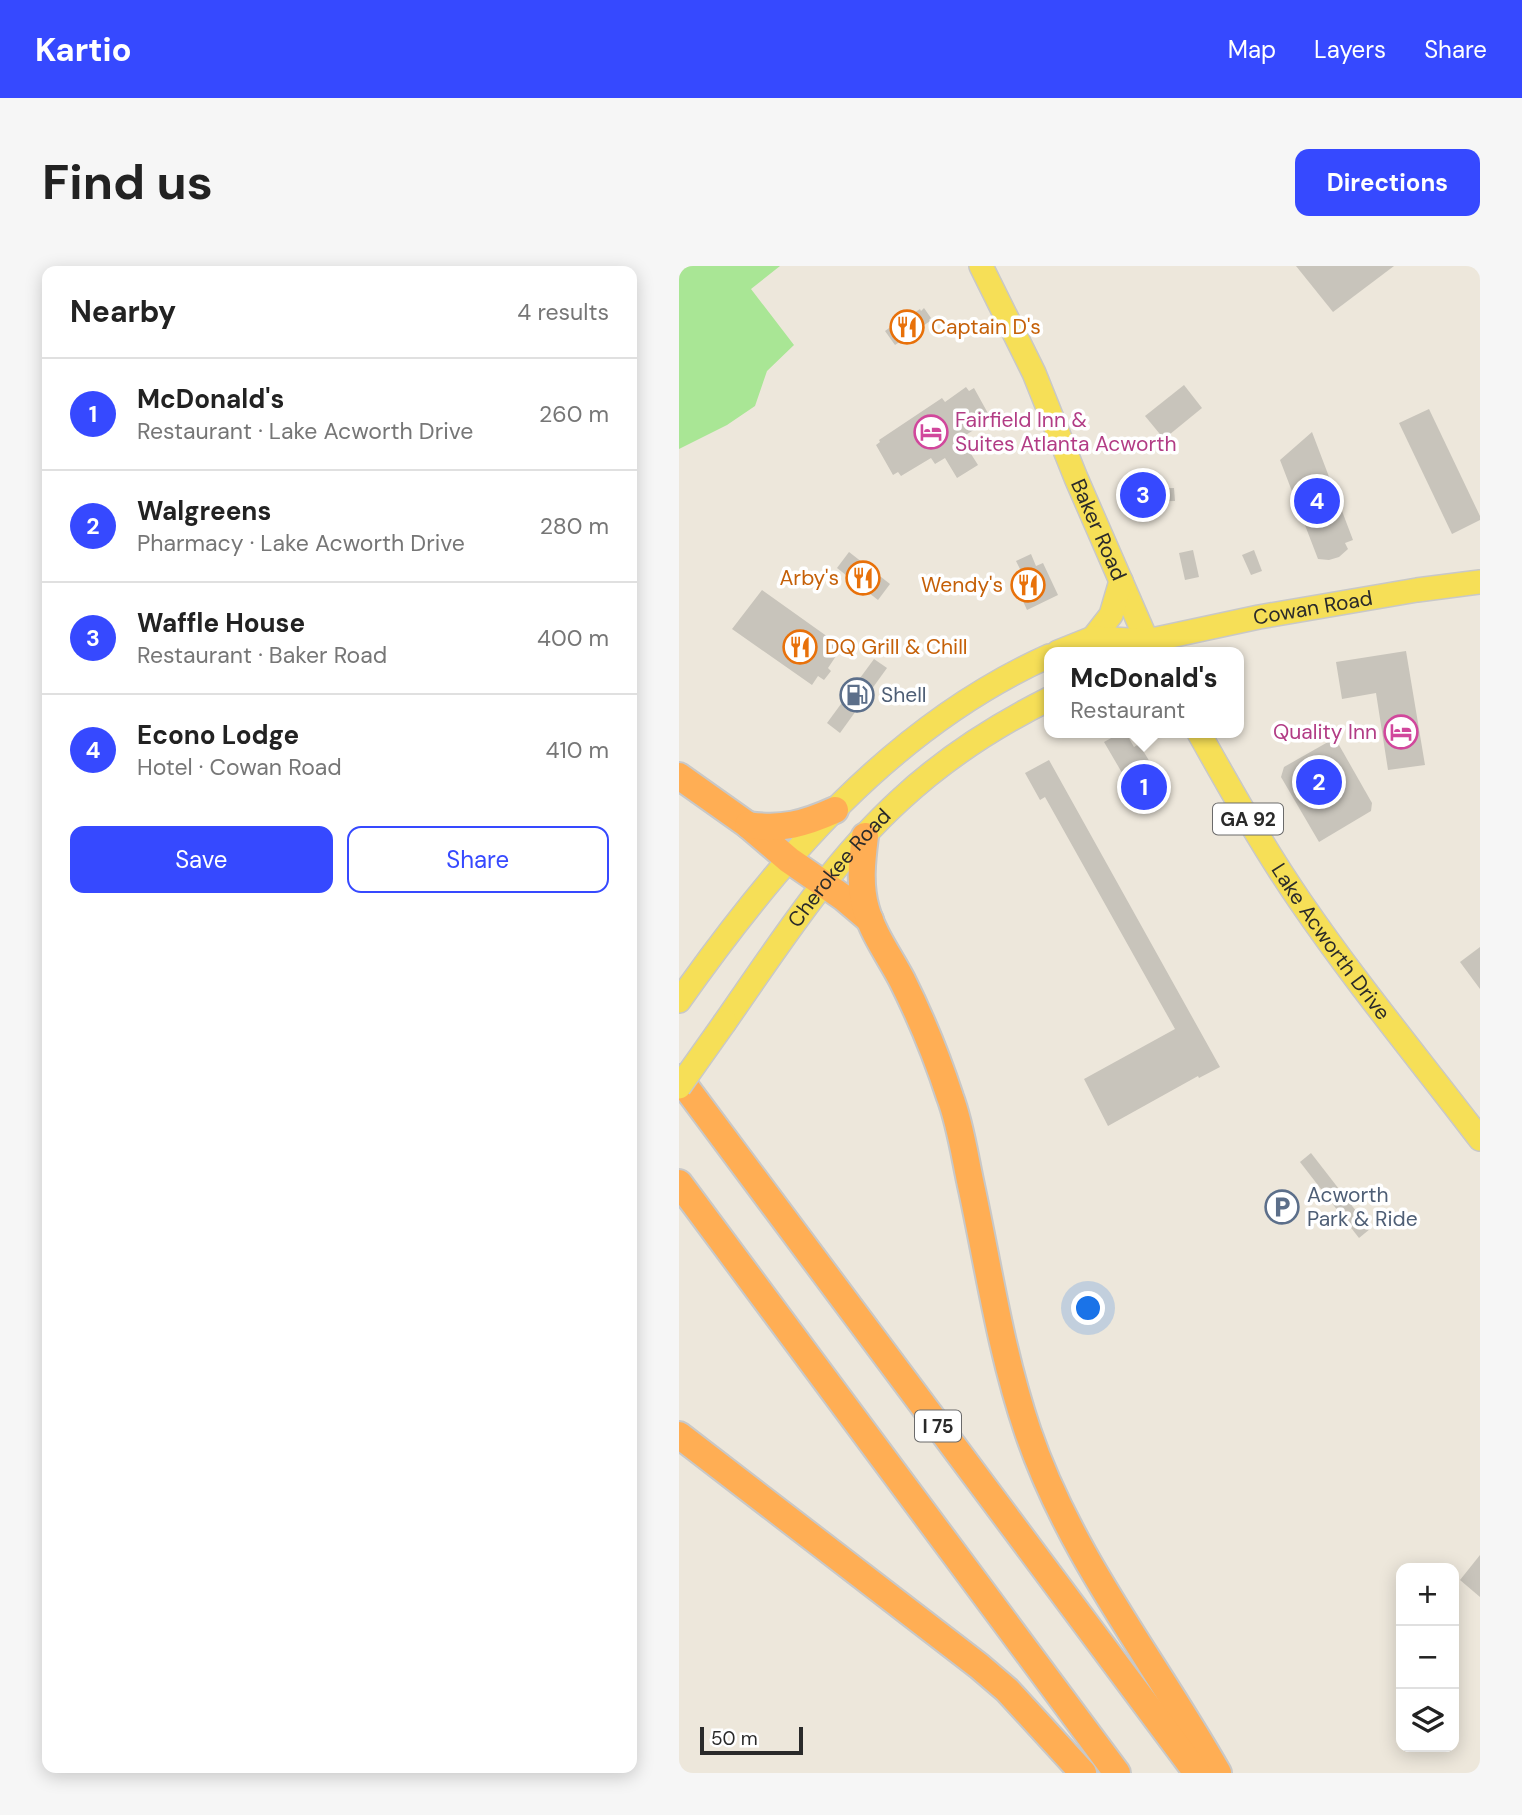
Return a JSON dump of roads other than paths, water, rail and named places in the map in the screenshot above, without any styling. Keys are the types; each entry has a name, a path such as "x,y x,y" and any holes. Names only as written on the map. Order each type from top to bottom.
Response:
{"highway":[{"path":"679,776 748,825 789,860 870,920"},
{"path":"748,825 763,828 787,827 835,810"},
{"path":"865,836 861,876 865,908 920,1018 952,1102 1002,1340 1019,1404 1040,1464 1090,1566 1218,1773"},
{"name":"I 75","path":"679,1079 1197,1773"},
{"path":"679,1183 1117,1773"},
{"path":"679,1435 979,1666 1007,1690 1083,1773"}],"main road":[{"name":"Baker Road","path":"981,266 1034,373 1121,581 1144,647"},
{"path":"1070,647 1093,638 1111,615 1121,581"},
{"name":"Cowan Road","path":"1148,647 1259,617 1480,582"},
{"path":"1093,638 1139,647"},
{"name":"Cherokee Road","path":"679,1001 738,920 789,860 835,810 894,754 982,692 1044,659"},
{"name":"Cherokee Road","path":"679,1087 824,884 900,799 954,755 1044,702"},
{"name":"Lake Acworth Drive","path":"1202,738 1267,851 1301,902 1377,1007 1480,1139"}],"place":[{"name":"Captain D's","path":"907,327"},
{"name":"Fairfield Inn & Suites Atlanta Acworth","path":"931,432"},
{"name":"Waffle House","path":"1143,495"},
{"name":"Econo Lodge","path":"1317,501"},
{"name":"Arby's","path":"863,578"},
{"name":"Wendy's","path":"1028,585"},
{"name":"DQ Grill & Chill","path":"800,647"},
{"name":"Shell","path":"857,695"},
{"name":"Quality Inn","path":"1401,732"},
{"name":"Walgreens","path":"1319,782"},
{"name":"McDonald's","path":"1144,787"},
{"name":"Acworth Park & Ride","path":"1282,1207"}]}
